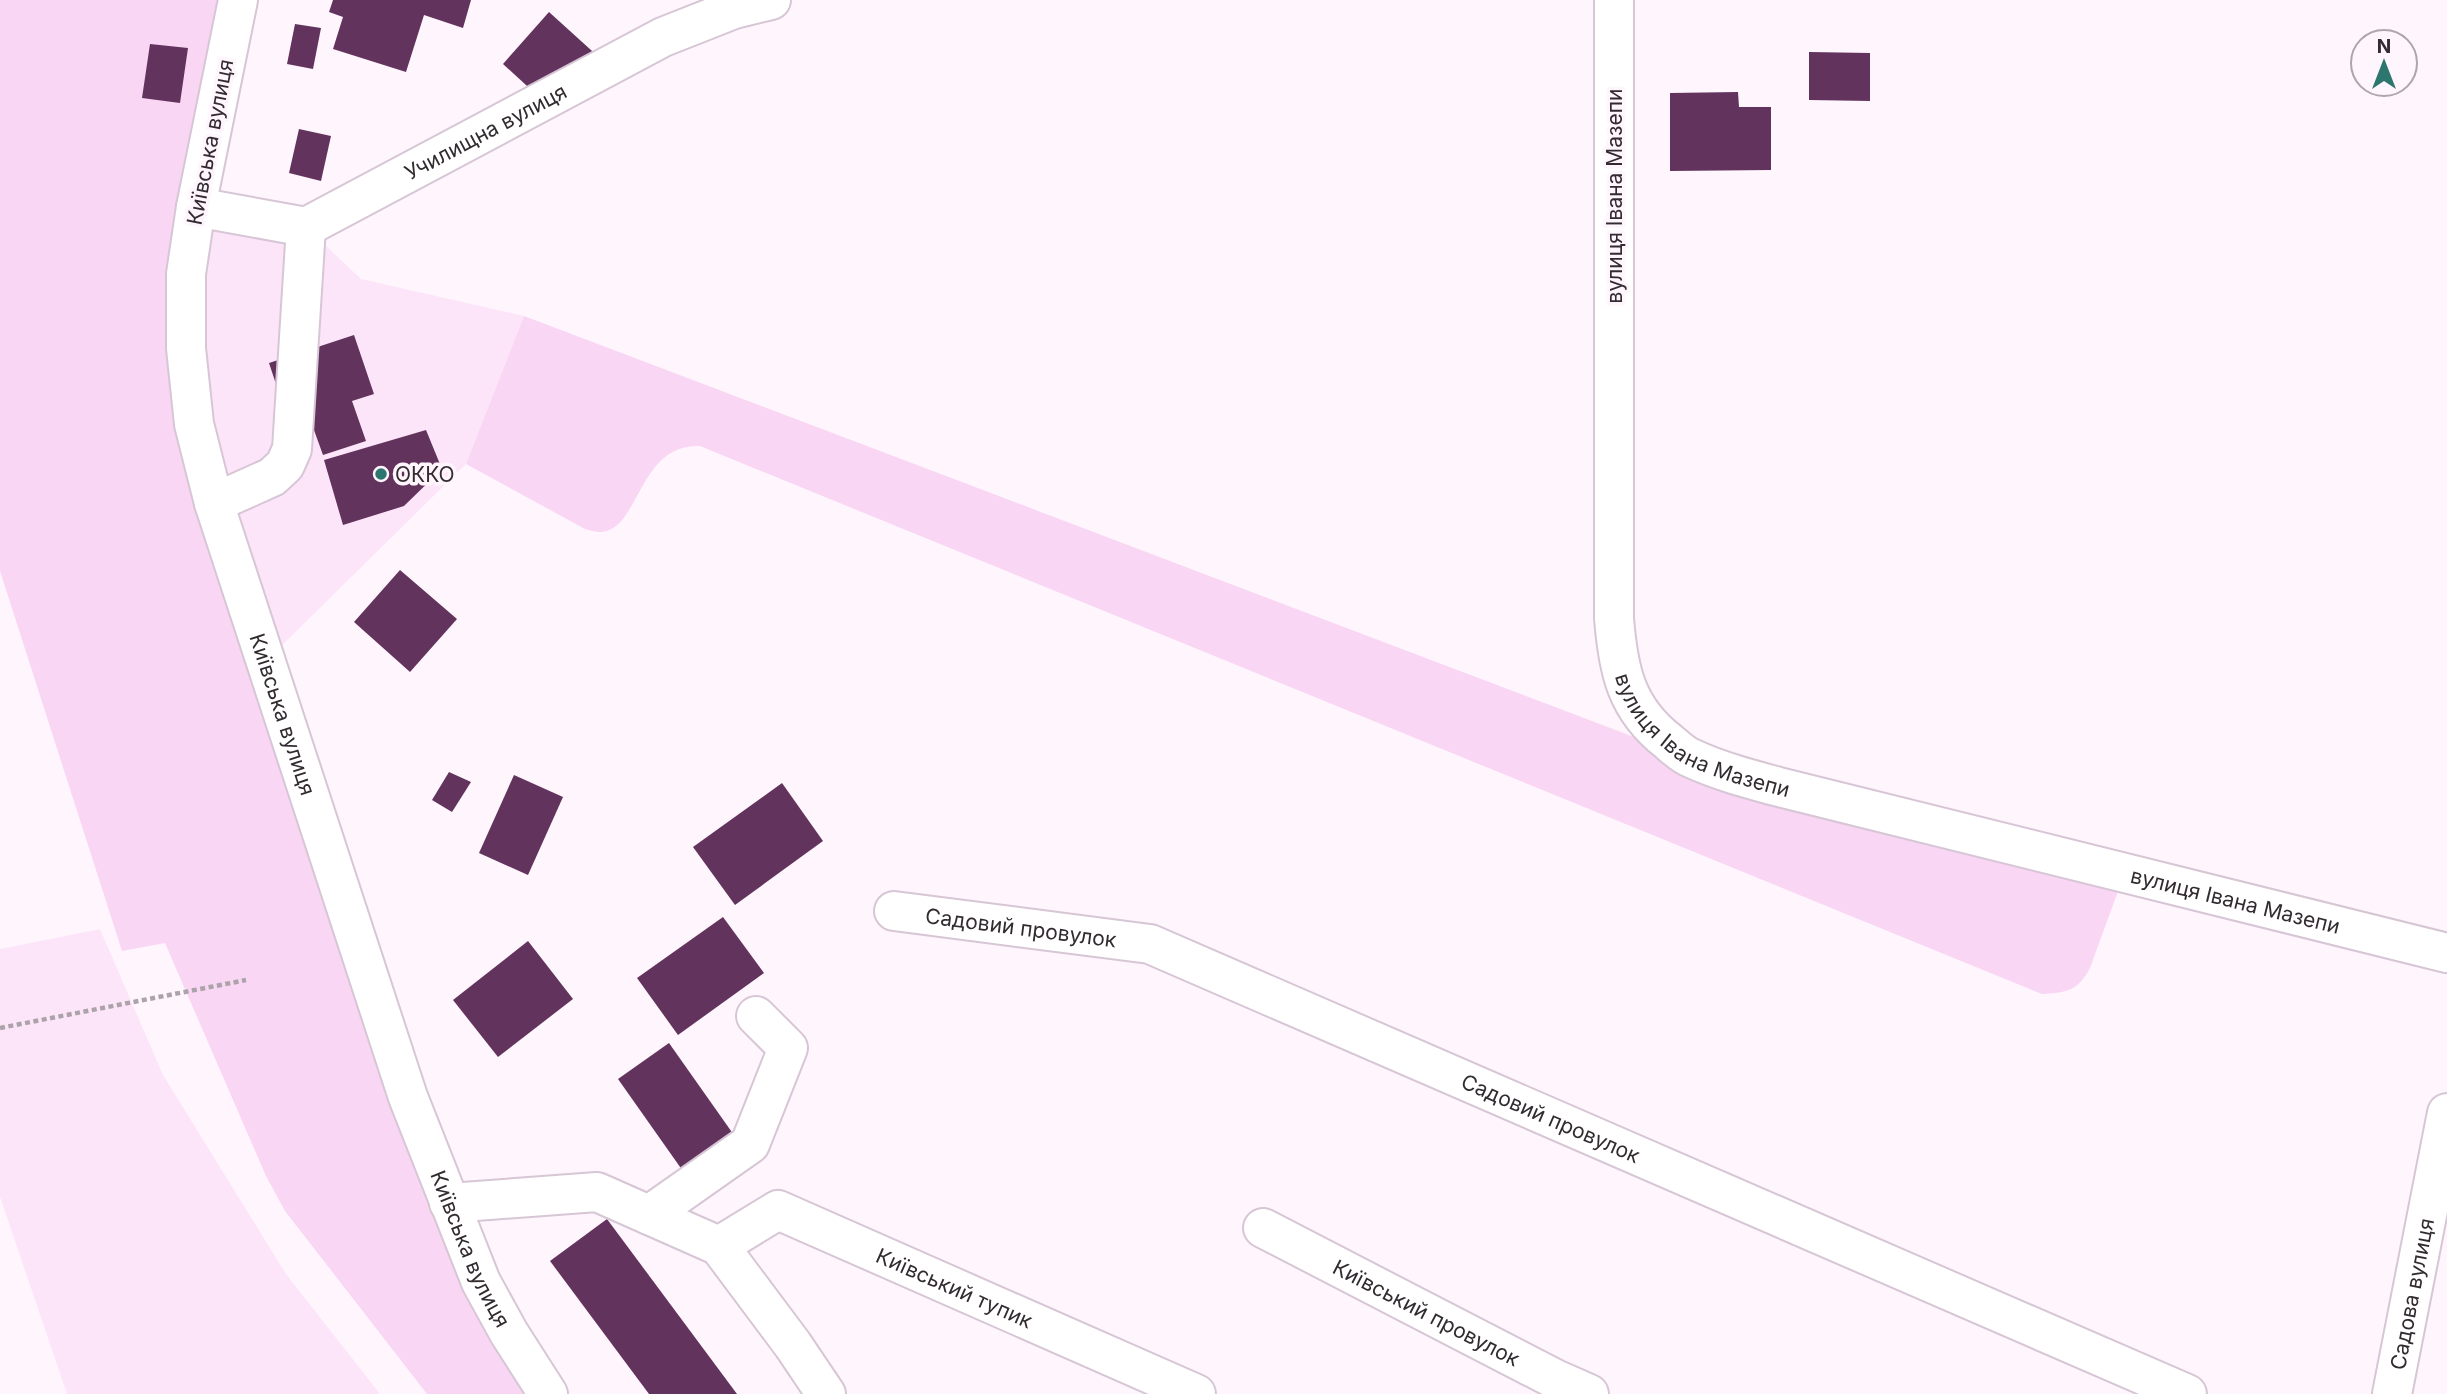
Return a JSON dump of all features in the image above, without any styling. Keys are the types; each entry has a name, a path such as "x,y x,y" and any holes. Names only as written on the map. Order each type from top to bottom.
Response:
{"street":[{"name":"Київська вулиця","path":"239,0 196,207 186,274 186,348 194,424 214,503 408,1097 481,1282 509,1333 548,1394"},
{"name":"Училищна вулиця","path":"306,227 663,37 734,9 771,0"},
{"name":"вулиця Івана Мазепи","path":"1614,0 1614,618 1617,655 1627,692 1649,727 1688,757 1754,780 2447,953"},
{"path":"196,207 306,227 292,449 285,465 272,477 214,503"},
{"name":"Садовий провулок","path":"894,911 1150,944 2187,1394"},
{"path":"649,1215 750,1144 788,1048 756,1016"},
{"name":"Садова вулиця","path":"2392,1394 2447,1113"},
{"path":"449,1203 597,1192 719,1246 793,1345 825,1394"},
{"name":"Київський тупик","path":"719,1246 778,1210 1196,1394"},
{"name":"Київський провулок","path":"1263,1228 1589,1394"}],"path":[{"path":"0,1028 246,980"}],"shaded area":[{"path":"0,0 238,0 186,348 408,1097 548,1394 427,1394 285,1211 266,1176 165,943 122,951 0,571"},
{"path":"196,207 306,227 361,279 524,316 466,464 266,661 214,503"},
{"path":"524,316 1729,773 2125,872 2090,968 2076,986 2042,994 700,446 680,449 664,458 652,471 624,517 614,528 601,532 585,529 466,464"},
{"path":"100,929 163,1075 286,1274 380,1394 67,1394 0,1197 0,949"}],"building":[{"path":"333,0 471,0 463,28 424,15 406,72 333,49 343,17 329,12"},
{"path":"549,12 602,60 539,97 503,64"},
{"path":"295,24 321,28 313,69 287,64"},
{"path":"150,44 188,48 180,103 142,98"},
{"path":"1809,52 1870,53 1870,101 1809,100"},
{"path":"1738,92 1739,107 1771,107 1771,170 1670,171 1670,93"},
{"path":"299,129 331,136 321,181 289,173"},
{"path":"354,335 374,394 352,401 366,441 323,455 310,419 290,426 269,363"},
{"path":"426,430 442,469 404,506 343,525 324,460"},
{"path":"400,570 457,619 410,672 354,622"},
{"path":"449,772 471,782 452,812 432,800"},
{"path":"514,775 563,797 528,875 479,853"},
{"path":"782,783 823,841 735,905 693,847"},
{"path":"723,917 764,973 678,1035 637,978"},
{"path":"528,941 573,999 498,1057 453,1000"},
{"path":"669,1043 736,1138 685,1174 618,1079"},
{"path":"607,1219 737,1394 649,1394 550,1261"}],"place":[{"name":"ОККО","path":"381,474"}]}
